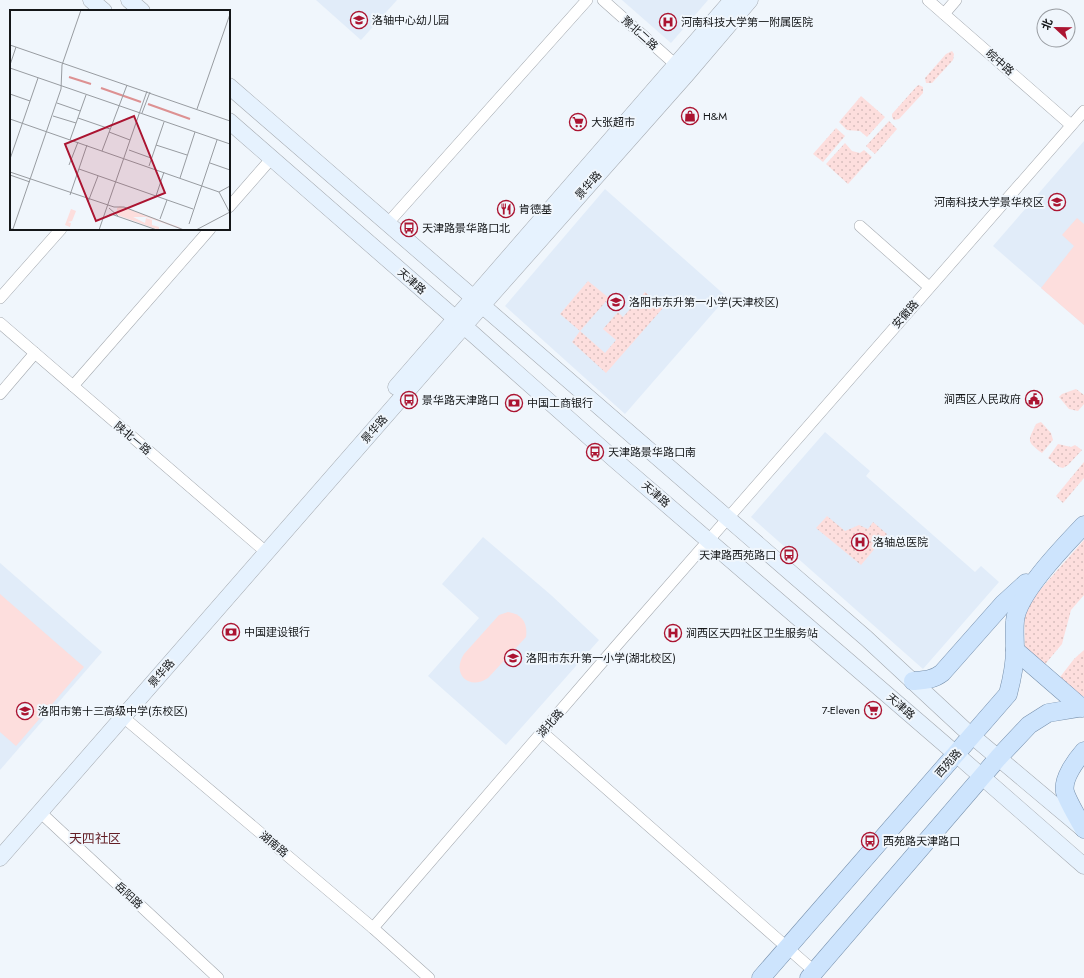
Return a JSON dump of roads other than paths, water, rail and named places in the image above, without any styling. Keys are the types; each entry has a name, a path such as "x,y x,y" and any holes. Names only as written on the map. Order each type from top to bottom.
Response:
{"main road":[{"path":"91,0 103,10"},
{"path":"129,0 141,10"},
{"name":"景华路","path":"0,845 120,714 460,322 732,0"},
{"name":"景华路","path":"477,302 688,74 750,0"},
{"path":"230,87 866,638 998,758 1084,830"},
{"name":"天津路","path":"230,122 460,322 615,460 710,540 1084,866"},
{"name":"西苑路","path":"761,978 1008,694 1015,650 1014,620 1022,600 1052,560 1084,525"},
{"path":"913,681 935,678 942,673 1003,604 1052,560"},
{"path":"1015,650 1083,707"},
{"path":"812,975 998,758 1029,725 1048,713 1083,707"},
{"name":"景华路","path":"0,858 40,812 120,714"},
{"path":"1084,751 1073,764 1067,780 1065,792 1084,830"}],"street":[{"path":"388,223 587,0"},
{"name":"豫北二路","path":"603,0 676,65"},
{"name":"皖中路","path":"928,0 1071,125"},
{"path":"944,14 956,0"},
{"name":"安徽路","path":"728,519 1084,111"},
{"path":"230,206 271,159"},
{"path":"860,226 929,287"},
{"path":"0,298 60,230"},
{"path":"73,386 209,230"},
{"name":"陕北一路","path":"0,323 262,550"},
{"path":"0,394 35,354"},
{"name":"湖北路","path":"373,928 728,519"},
{"name":"湖南路","path":"120,714 373,928 429,978"},
{"path":"542,732 787,948 812,975"},
{"name":"岳阳路","path":"40,812 218,978"}],"place":[{"name":"洛轴中心幼儿园","path":"359,20"},
{"name":"河南科技大学第一附属医院","path":"668,22"},
{"name":"H&M","path":"690,116"},
{"name":"大张超市","path":"578,122"},
{"name":"河南科技大学景华校区","path":"1057,202"},
{"name":"肯德基","path":"506,209"},
{"name":"天津路景华路口北","path":"409,228"},
{"name":"洛阳市东升第一小学(天津校区)","path":"616,302"},
{"name":"涧西区人民政府","path":"1034,399"},
{"name":"景华路天津路口","path":"409,400"},
{"name":"中国工商银行","path":"514,403"},
{"name":"天津路景华路口南","path":"595,452"},
{"name":"洛轴总医院","path":"860,542"},
{"name":"天津路西苑路口","path":"789,555"},
{"name":"中国建设银行","path":"231,632"},
{"name":"涧西区天四社区卫生服务站","path":"673,633"},
{"name":"洛阳市东升第一小学(湖北校区)","path":"513,658"},
{"name":"7-Eleven","path":"873,710"},
{"name":"洛阳市第十三高级中学(东校区)","path":"25,711"},
{"name":"西苑路天津路口","path":"870,841"}],"district":[{"name":"天四社区","path":"95,838"}]}
